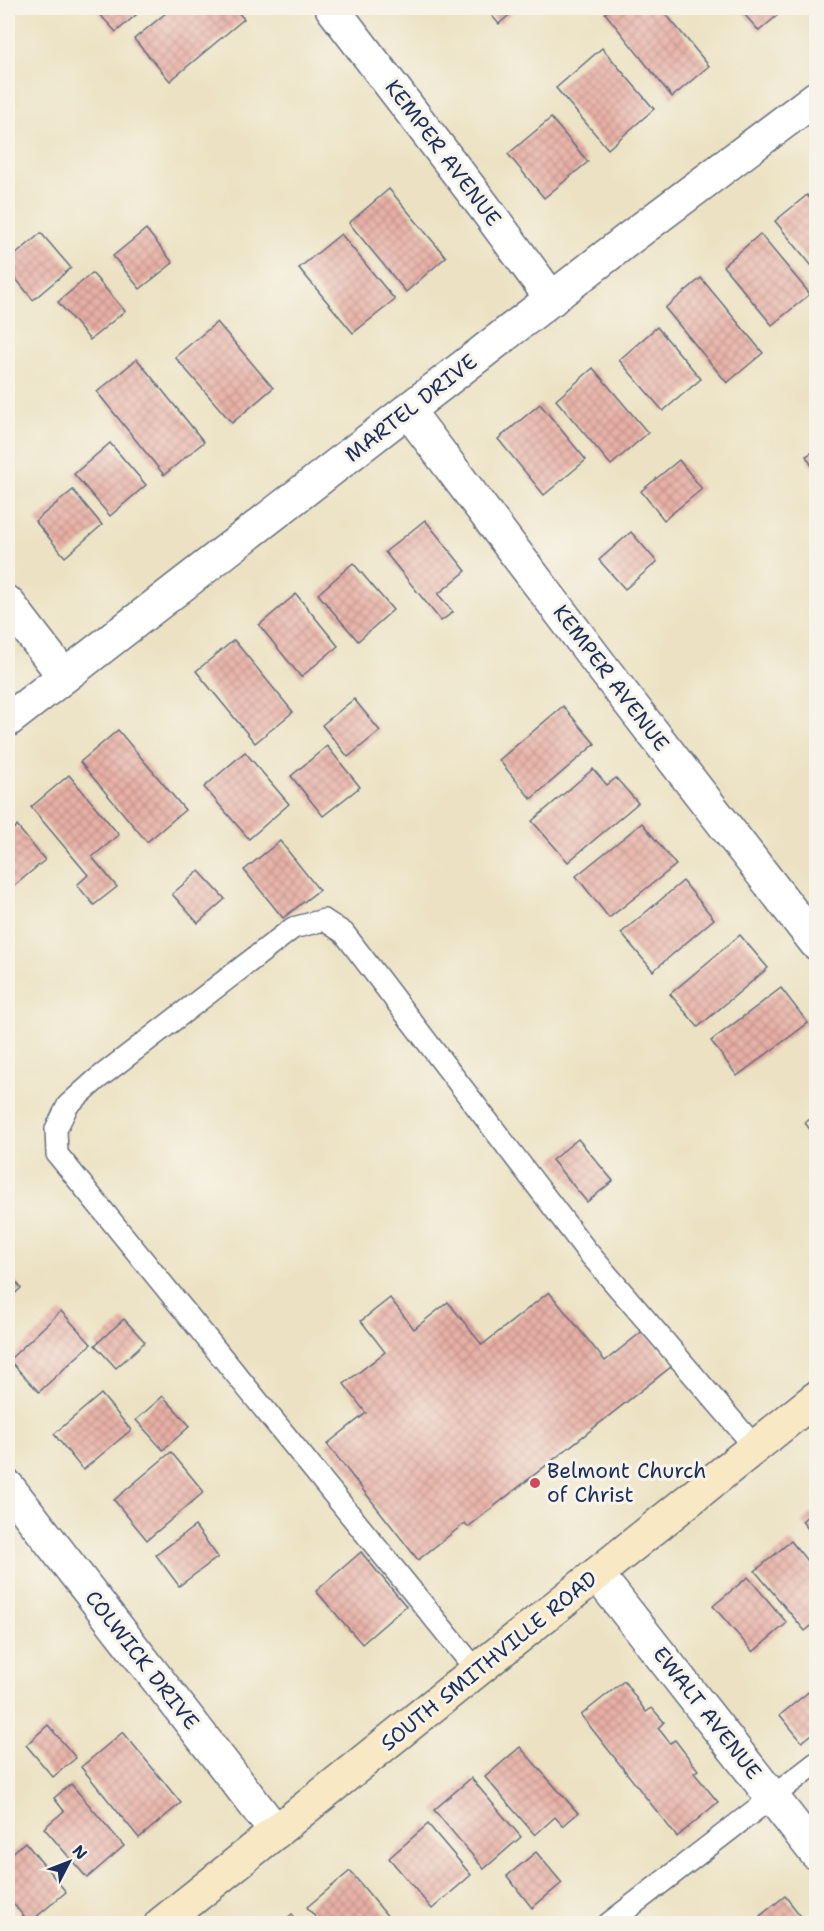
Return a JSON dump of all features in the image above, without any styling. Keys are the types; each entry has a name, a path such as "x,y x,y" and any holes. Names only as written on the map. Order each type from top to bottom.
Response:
{"main road":[{"name":"SOUTH SMITHVILLE ROAD","path":"161,1923 816,1398"}],"street":[{"name":"KEMPER AVENUE","path":"332,8 552,299"},
{"name":"MARTEL DRIVE","path":"8,720 632,237 816,98"},
{"name":"KEMPER AVENUE","path":"408,411 612,680 816,943"},
{"path":"8,603 64,676"},
{"name":"COLWICK DRIVE","path":"8,1487 276,1832"},
{"name":"EWALT AVENUE","path":"597,1574 816,1853"}],"lane":[{"path":"477,1671 57,1154 56,1129 68,1105 96,1080 293,928 324,920 344,933 586,1250 755,1447"},
{"path":"608,1923 816,1763"}],"building":[{"path":"94,8 144,8 116,32"},
{"path":"172,8 234,8 244,19 170,81 134,39"},
{"path":"485,8 517,8 499,24"},
{"path":"612,8 661,8 709,66 672,97 605,13"},
{"path":"739,8 786,8 759,31"},
{"path":"602,48 654,109 608,149 556,88"},
{"path":"551,118 588,162 544,198 508,154"},
{"path":"389,189 446,257 406,292 349,223"},
{"path":"807,195 816,206 816,271 775,221"},
{"path":"146,229 173,263 140,289 113,256"},
{"path":"41,233 71,268 33,300 8,269 8,261"},
{"path":"341,234 395,300 353,333 299,268"},
{"path":"760,234 810,294 772,325 723,266"},
{"path":"92,273 125,311 90,340 58,302"},
{"path":"701,278 763,353 727,383 665,308"},
{"path":"217,322 273,388 232,423 175,357"},
{"path":"657,327 701,379 663,411 619,360"},
{"path":"137,359 204,442 164,475 97,392"},
{"path":"593,368 648,433 611,465 556,400"},
{"path":"540,404 586,460 544,495 498,439"},
{"path":"110,443 146,485 110,516 74,474"},
{"path":"816,450 816,473 806,456"},
{"path":"679,460 702,489 664,520 641,491"},
{"path":"73,490 102,525 65,557 35,521"},
{"path":"425,520 466,571 438,594 453,612 441,621 385,552"},
{"path":"631,532 657,562 625,589 599,560"},
{"path":"353,563 393,610 358,641 318,594"},
{"path":"296,594 338,646 301,677 259,625"},
{"path":"234,640 293,712 255,743 196,671"},
{"path":"354,699 380,731 348,757 322,725"},
{"path":"563,706 595,744 531,799 499,760"},
{"path":"118,730 185,810 147,842 80,762"},
{"path":"327,746 360,787 323,816 291,776"},
{"path":"245,752 289,804 249,839 204,787"},
{"path":"593,769 607,785 616,778 638,803 568,862 532,821"},
{"path":"69,775 119,835 92,857 117,887 94,905 77,885 88,875 31,807"},
{"path":"642,823 676,865 609,918 576,876"},
{"path":"17,826 45,860 8,891 8,834"},
{"path":"280,841 319,890 283,918 244,870"},
{"path":"199,871 225,899 198,923 172,894"},
{"path":"683,881 714,919 653,971 621,933"},
{"path":"740,935 768,968 698,1027 670,994"},
{"path":"781,988 808,1023 737,1076 711,1041"},
{"path":"816,1114 816,1137 805,1123"},
{"path":"578,1139 613,1181 587,1202 552,1160"},
{"path":"8,1272 21,1288 8,1300"},
{"path":"549,1292 605,1361 644,1330 672,1366 468,1527 465,1523 418,1560 327,1444 366,1413 344,1384 385,1352 361,1321 390,1298 414,1329 448,1302 482,1345"},
{"path":"61,1311 91,1344 39,1392 9,1360"},
{"path":"124,1319 145,1342 116,1368 95,1345"},
{"path":"101,1394 131,1430 83,1470 54,1434"},
{"path":"163,1396 190,1426 163,1450 136,1420"},
{"path":"171,1452 204,1492 147,1540 114,1500"},
{"path":"816,1509 816,1539 802,1521"},
{"path":"195,1526 218,1557 179,1586 156,1555"},
{"path":"791,1541 816,1572 816,1622 805,1631 755,1571"},
{"path":"361,1552 406,1606 362,1644 316,1591"},
{"path":"748,1577 787,1623 753,1652 713,1606"},
{"path":"624,1681 646,1712 652,1708 664,1722 658,1728 670,1743 675,1740 698,1770 694,1773 718,1802 677,1837 581,1715"},
{"path":"816,1686 816,1731 802,1742 780,1715"},
{"path":"48,1725 76,1758 53,1777 26,1745"},
{"path":"123,1732 181,1803 139,1838 81,1767"},
{"path":"520,1747 578,1813 563,1826 555,1817 535,1835 485,1777"},
{"path":"471,1778 521,1837 484,1869 434,1810"},
{"path":"71,1784 124,1846 87,1878 44,1828 64,1811 54,1798"},
{"path":"428,1824 471,1875 432,1909 389,1858"},
{"path":"25,1842 66,1892 29,1923 8,1897 8,1857"},
{"path":"536,1852 562,1883 532,1908 507,1876"},
{"path":"350,1871 394,1924 321,1924 307,1907"},
{"path":"785,1896 807,1924 766,1924 760,1916"},
{"path":"292,1914 300,1924 280,1924"}],"place":[{"name":"Belmont Church of Christ","path":"535,1483"}]}
